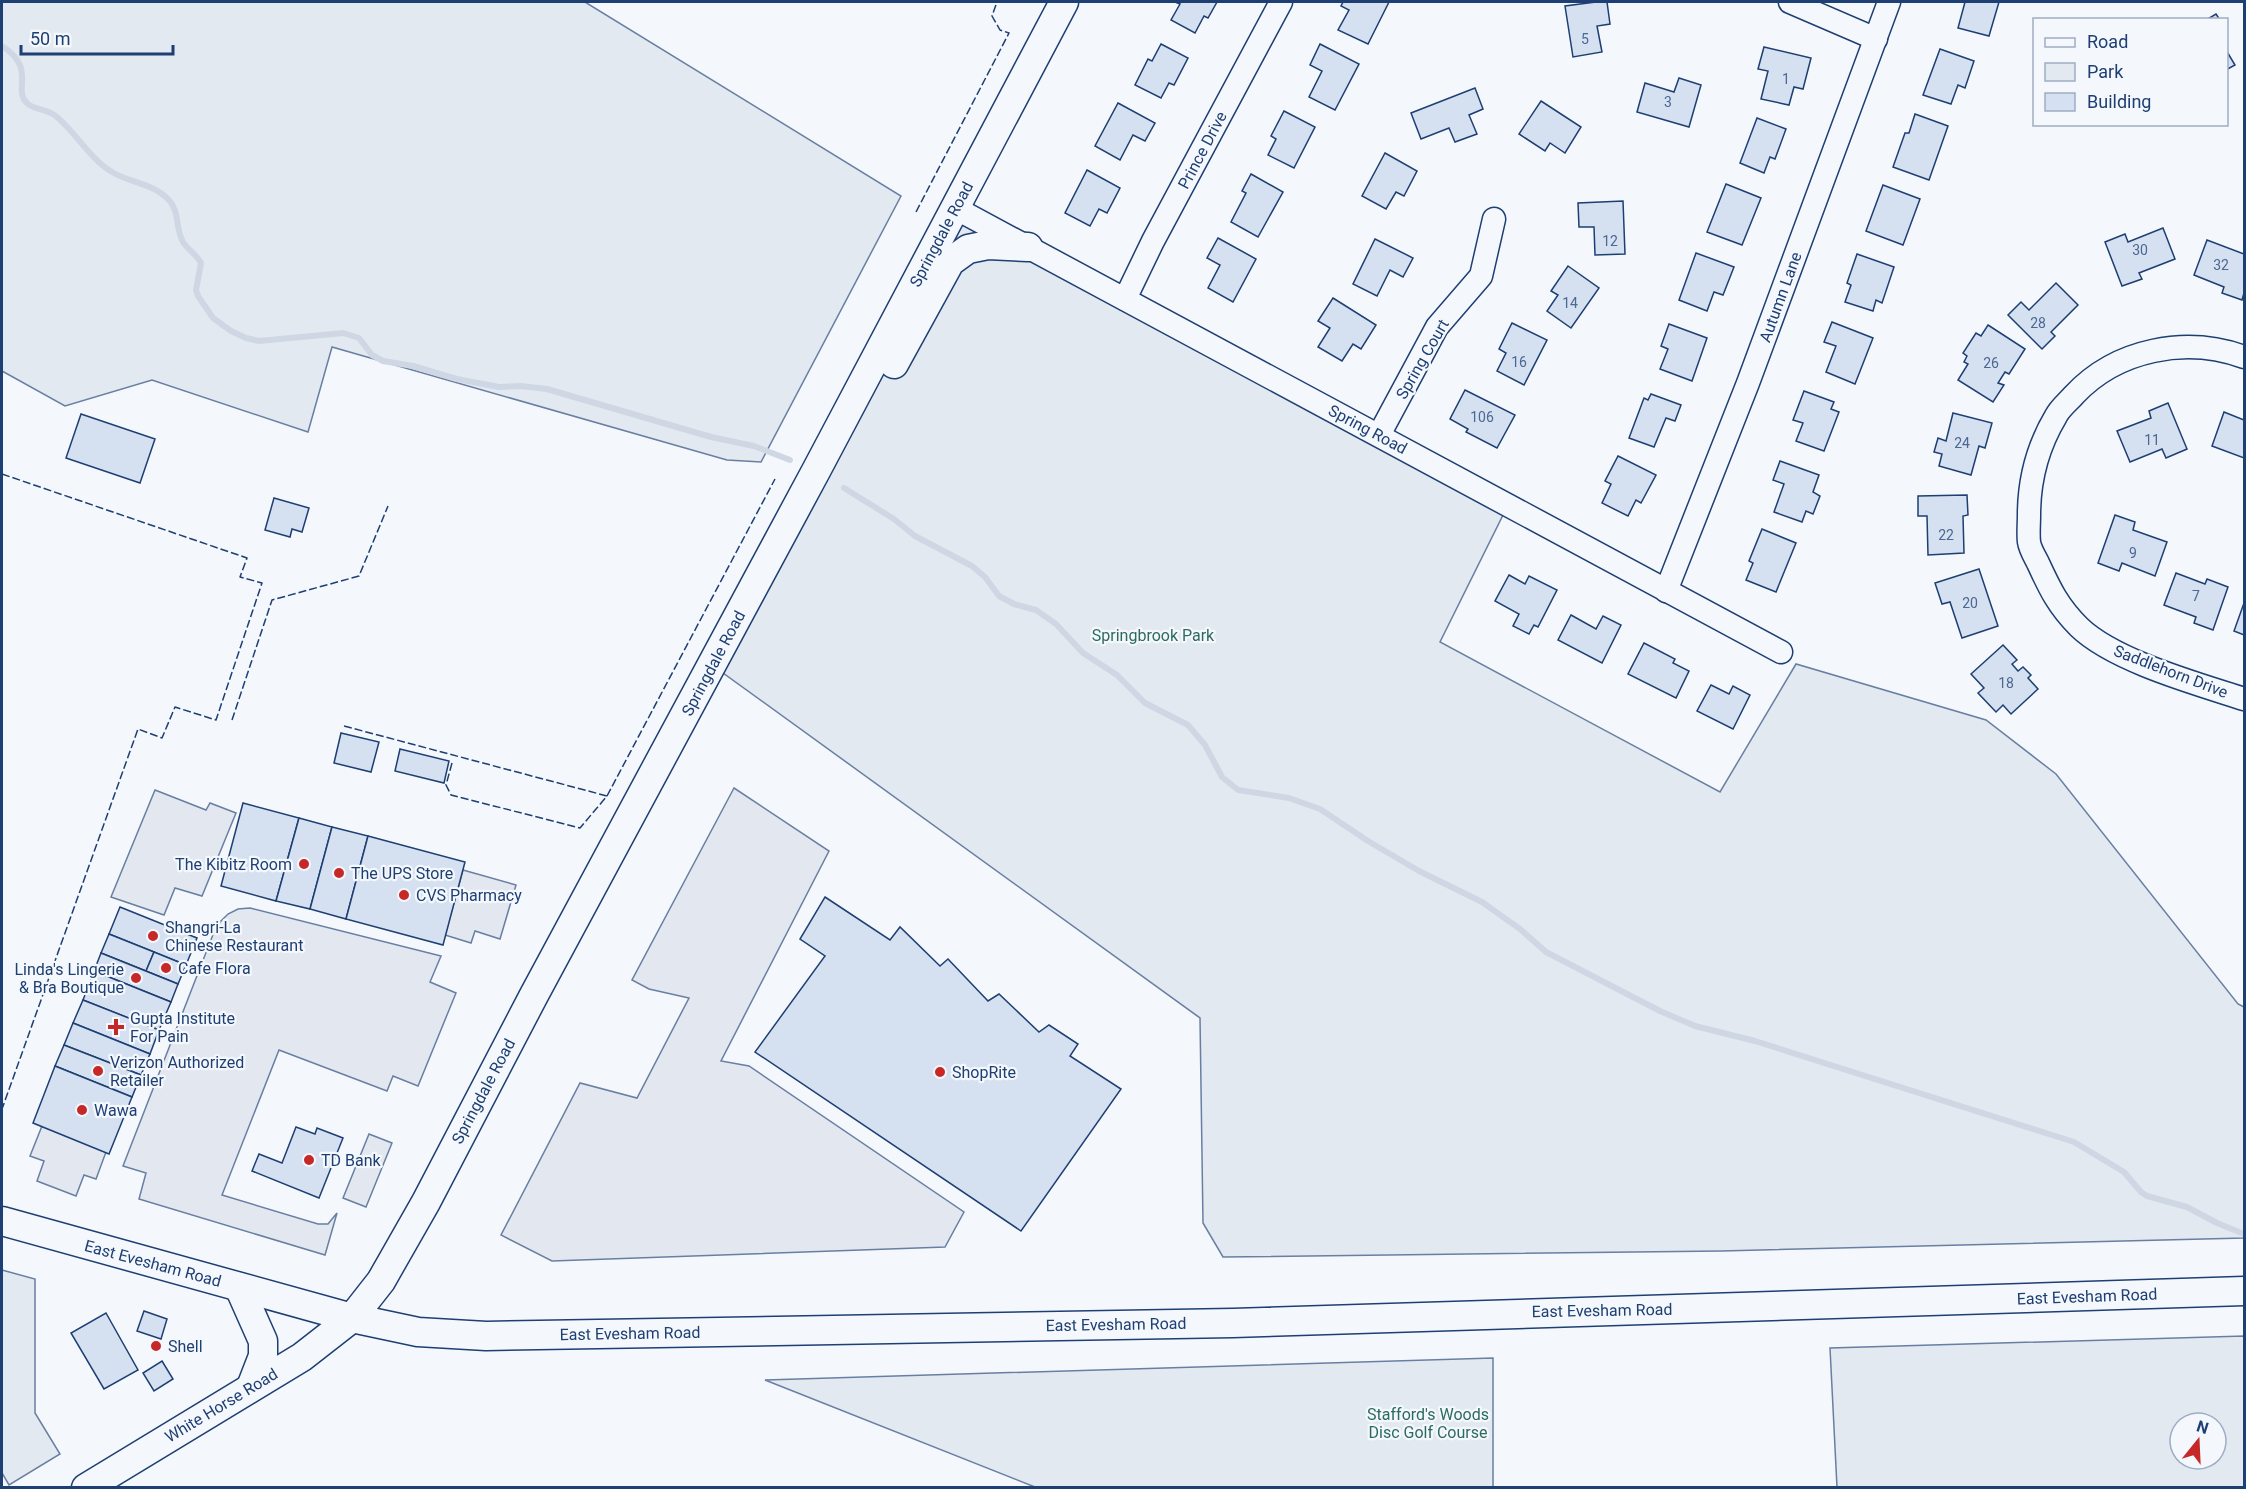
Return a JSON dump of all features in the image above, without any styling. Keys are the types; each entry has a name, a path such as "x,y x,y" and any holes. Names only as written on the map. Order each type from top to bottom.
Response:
{"main road":[{"name":"Springdale Road","path":"352,1318 381,1281 426,1202 534,995 845,417 1064,2"},
{"path":"845,417 878,394 950,262 968,249 988,245 1028,247"},
{"name":"East Evesham Road","path":"2,1221 352,1318 418,1332 502,1336 1233,1323 2244,1291"},
{"path":"239,1287 263,1341 263,1356 251,1387"},
{"name":"White Horse Road","path":"86,1488 302,1356 352,1318"}],"street":[{"name":"Prince Drive","path":"1125,299 1281,2"},
{"path":"1790,2 1876,39"},
{"name":"Autumn Lane","path":"1666,591 1748,383 1889,2"},
{"name":"Spring Road","path":"955,208 1781,652"},
{"name":"Spring Court","path":"1379,435 1437,327 1481,276 1494,219"},
{"name":"Saddlehorn Drive","path":"2244,357 2223,350 2188,347 2156,349 2123,360 2085,383 2057,414 2038,453 2029,494 2029,543 2053,596 2080,628 2098,642 2168,673 2244,699"}],"green space":[{"path":"2,2 585,2 901,196 761,462 727,460 332,347 308,432 152,380 65,406 2,371"},
{"name":"Springbrook Park","path":"955,208 1508,505 1440,642 1720,792 1796,664 1986,720 2056,774 2238,1004 2244,1007 2244,1238 1721,1251 1223,1257 1203,1223 1200,1018 712,665"},
{"path":"2,1270 35,1279 35,1413 60,1454 9,1485 2,1473"},
{"path":"2244,1336 2244,1487 1837,1487 1830,1348"},
{"name":"Stafford's Woods Disc Golf Course","path":"1493,1358 1493,1488 1035,1487 765,1380"}],"shaded area":[{"path":"734,788 829,851 721,1061 749,1066 964,1212 945,1247 552,1261 501,1235 580,1083 637,1098 689,998 649,989 632,980"},
{"path":"155,790 206,810 210,803 236,813 202,896 175,888 164,915 111,897"},
{"path":"463,870 516,885 500,939 475,931 471,943 445,935"},
{"path":"250,908 441,956 430,982 456,993 418,1086 393,1076 387,1091 279,1050 222,1195 318,1224 328,1224 337,1213 325,1255 139,1199 146,1173 123,1166 214,932 228,914 238,909"},
{"path":"42,1126 106,1152 96,1179 84,1175 76,1196 37,1181 44,1161 30,1156"},
{"path":"369,1134 392,1143 366,1207 343,1198"}],"building":[{"path":"1175,2 1217,2 1208,18 1204,16 1195,33 1171,20 1180,4"},
{"path":"1343,2 1389,2 1368,44 1338,30 1349,10 1341,6"},
{"path":"1607,2 1610,24 1597,26 1602,52 1573,57 1565,6"},
{"path":"1965,2 1999,2 1989,36 1958,28"},
{"path":"1161,44 1188,58 1174,85 1169,83 1161,98 1135,85 1148,59 1152,61"},
{"path":"1320,44 1359,64 1335,110 1309,97 1322,71 1310,65"},
{"path":"1764,47 1811,58 1803,89 1794,87 1789,105 1761,99 1768,71 1758,69"},
{"path":"1940,49 1974,61 1965,88 1958,85 1951,104 1923,95"},
{"path":"2228,53 2235,65 2228,69"},
{"path":"1679,78 1701,85 1689,127 1637,112 1645,83 1674,92"},
{"path":"1475,88 1483,109 1469,115 1477,134 1455,142 1449,128 1421,139 1411,113"},
{"path":"1541,101 1581,127 1565,153 1550,143 1545,151 1519,134"},
{"path":"1118,103 1155,123 1145,141 1133,135 1120,160 1095,146"},
{"path":"1284,111 1315,127 1294,168 1268,155 1276,139 1271,136"},
{"path":"1915,114 1948,126 1929,180 1893,167 1905,133 1909,133"},
{"path":"1757,118 1786,129 1775,159 1770,157 1764,173 1740,163"},
{"path":"1385,153 1417,171 1404,196 1396,192 1386,209 1362,196"},
{"path":"1087,170 1120,188 1107,213 1099,209 1090,226 1065,213"},
{"path":"1251,174 1283,192 1258,237 1231,222 1246,193 1242,191"},
{"path":"1726,184 1761,198 1742,245 1707,232"},
{"path":"1883,185 1920,199 1903,245 1866,231"},
{"path":"1623,201 1625,254 1595,255 1594,227 1579,227 1578,203"},
{"path":"2163,228 2175,259 2139,273 2142,279 2122,286 2105,242 2125,234 2128,242"},
{"path":"1218,238 1256,259 1233,302 1208,288 1220,265 1207,258"},
{"path":"1375,239 1413,258 1403,277 1390,270 1377,296 1353,284"},
{"path":"2207,240 2244,254 2242,300 2222,293 2224,287 2194,275"},
{"path":"1696,253 1734,267 1723,295 1714,292 1707,311 1679,300"},
{"path":"1857,254 1894,267 1882,303 1876,300 1873,311 1845,302 1851,285 1847,283"},
{"path":"1568,266 1599,288 1571,328 1547,311 1558,295 1551,291"},
{"path":"2056,283 2078,305 2051,332 2055,336 2042,349 2008,315 2021,302 2029,310"},
{"path":"1333,298 1376,325 1361,349 1353,344 1342,361 1318,347 1330,328 1318,321"},
{"path":"1832,322 1873,338 1855,384 1826,372 1836,346 1824,342"},
{"path":"1512,323 1547,340 1524,385 1497,371 1506,353 1499,349"},
{"path":"1669,324 1707,338 1692,381 1660,369 1668,349 1661,346"},
{"path":"1988,325 2025,349 2009,374 2005,372 1998,383 2004,385 1993,402 1958,380 1968,364 1964,362 1967,356 1963,353 1976,333 1981,336"},
{"path":"1465,390 1515,415 1497,448 1466,432 1468,429 1450,419"},
{"path":"1804,391 1834,402 1831,409 1839,412 1824,451 1796,441 1803,423 1793,420"},
{"path":"1651,394 1681,405 1675,421 1666,418 1654,447 1629,438 1644,398 1648,400"},
{"path":"2168,403 2187,449 2166,458 2162,449 2130,462 2117,431 2151,418 2149,411"},
{"path":"2224,412 2244,420 2244,458 2212,446"},
{"path":"1953,413 1992,423 1985,448 1979,446 1971,475 1939,466 1942,454 1934,452 1938,438 1946,441"},
{"path":"81,414 155,439 140,483 66,458"},
{"path":"1618,456 1656,475 1641,503 1636,500 1628,516 1602,503 1611,484 1605,481"},
{"path":"1780,461 1819,475 1813,492 1820,496 1813,514 1806,511 1802,522 1774,512 1784,484 1773,480"},
{"path":"1967,495 1968,515 1963,516 1964,553 1928,555 1927,516 1918,516 1918,496"},
{"path":"274,498 309,508 302,532 292,529 290,537 265,530"},
{"path":"2115,515 2135,522 2133,530 2167,542 2155,576 2122,563 2119,571 2098,563"},
{"path":"1762,529 1796,543 1776,592 1746,580 1753,563 1749,561"},
{"path":"1979,569 1998,626 1962,638 1950,602 1942,604 1935,583"},
{"path":"2176,573 2205,584 2207,579 2228,587 2213,630 2194,623 2196,617 2164,605"},
{"path":"1509,575 1525,584 1529,576 1557,590 1538,627 1534,625 1529,634 1513,626 1519,614 1495,601"},
{"path":"2244,603 2244,635 2234,631"},
{"path":"1571,615 1596,629 1603,616 1621,625 1602,663 1558,640"},
{"path":"1644,643 1675,659 1673,663 1689,671 1676,698 1628,674"},
{"path":"2003,645 2017,660 2012,664 2018,671 2023,667 2031,675 2028,678 2038,689 2011,714 2003,705 1996,712 1978,693 1984,688 1971,674"},
{"path":"1711,685 1729,694 1733,686 1750,695 1733,729 1697,711"},
{"path":"341,733 379,742 371,772 334,763"},
{"path":"400,749 449,761 444,783 395,771"},
{"path":"243,803 299,818 276,901 221,886"},
{"name":"The Kibitz Room","path":"299,818 332,827 310,909 276,901"},
{"name":"The UPS Store","path":"332,827 368,836 346,919 310,909"},
{"name":"CVS Pharmacy","path":"368,836 465,862 443,945 346,919"},
{"name":"ShopRite","path":"825,897 890,940 900,927 940,966 948,959 988,1001 999,994 1039,1032 1049,1025 1078,1044 1070,1056 1121,1089 1021,1231 755,1052 825,956 800,939"},
{"name":"Shangri-La Chinese Restaurant","path":"120,907 197,938 186,965 109,934"},
{"path":"109,934 154,952 146,971 101,953"},
{"name":"Cafe Flora","path":"154,952 186,965 178,984 146,971"},
{"name":"Linda's Lingerie & Bra Boutique","path":"101,953 178,984 171,1002 94,971"},
{"path":"94,971 171,1002 159,1030 83,1000"},
{"name":"Gupta Institute For Pain","path":"83,1000 159,1030 150,1054 73,1023"},
{"path":"73,1023 150,1054 141,1075 64,1045"},
{"name":"Verizon Authorized Retailer","path":"64,1045 141,1075 132,1097 55,1066"},
{"name":"Wawa","path":"55,1066 132,1097 109,1154 33,1123"},
{"name":"TD Bank","path":"296,1127 315,1134 317,1128 343,1138 319,1198 252,1171 259,1154 282,1163"},
{"path":"144,1311 167,1319 161,1339 137,1331"},
{"path":"106,1313 138,1370 104,1389 71,1333"},
{"path":"162,1361 173,1379 154,1391 143,1373"}],"waterway":[{"path":"2,46 19,63 22,71 23,98 28,104 57,117 104,167 119,176 156,190 169,200 175,210 183,242 201,263 196,290 198,296 213,318 231,331 259,341 343,333 359,338 372,355 383,361 499,387 521,386 547,389 711,437 754,446 790,460"},
{"path":"844,488 894,519 915,536 972,566 985,577 999,596 1014,604 1036,610 1056,624 1083,653 1117,675 1145,703 1188,725 1205,745 1222,777 1238,790 1289,798 1320,809 1419,871 1482,902 1520,929 1546,952 1660,1011 1695,1026 1755,1041 2074,1142 2124,1172 2147,1196 2187,1207 2244,1234"}],"fence":[{"path":"916,212 1009,33 1000,30 992,16 997,2"},
{"path":"2,474 247,558 240,577 262,583 216,720 175,707 162,738 138,729 2,1109"},
{"path":"452,763 446,785 451,795 580,828 607,796 775,479"},
{"path":"232,720 272,600 359,576 388,506"},
{"path":"344,726 607,796"}],"place":[{"name":"The Kibitz Room","path":"304,864"},
{"name":"The UPS Store","path":"339,873"},
{"name":"CVS Pharmacy","path":"404,895"},
{"name":"Shangri-La Chinese Restaurant","path":"153,936"},
{"name":"Cafe Flora","path":"166,968"},
{"name":"Linda's Lingerie & Bra Boutique","path":"136,978"},
{"name":"Gupta Institute For Pain","path":"116,1027"},
{"name":"Verizon Authorized Retailer","path":"98,1071"},
{"name":"ShopRite","path":"940,1072"},
{"name":"Wawa","path":"82,1110"},
{"name":"TD Bank","path":"309,1160"},
{"name":"Shell","path":"156,1346"}]}
